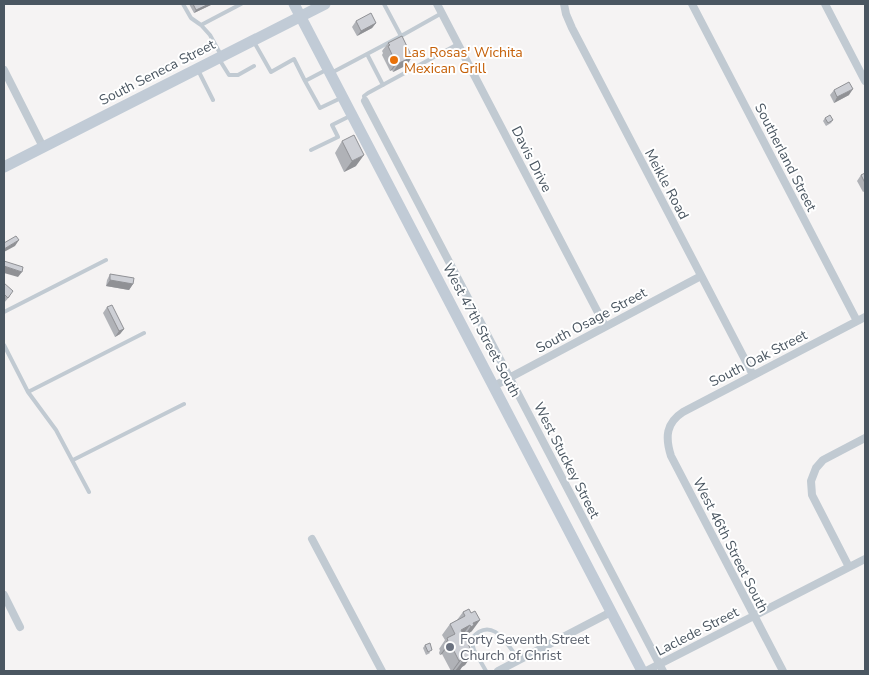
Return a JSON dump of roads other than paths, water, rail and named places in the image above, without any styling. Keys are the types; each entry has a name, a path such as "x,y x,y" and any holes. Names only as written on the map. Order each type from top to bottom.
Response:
{"street":[{"name":"West 47th Street South","path":"294,4 642,671"},
{"name":"South Seneca Street","path":"4,167 324,4"},
{"name":"Davis Drive","path":"437,4 605,326"},
{"name":"Meikle Road","path":"564,4 572,28 753,375"},
{"name":"Southerland Street","path":"692,4 858,321"},
{"path":"825,4 865,81"},
{"path":"4,70 43,147"},
{"name":"West Stuckey Street","path":"365,101 661,668"},
{"name":"South Osage Street","path":"494,386 701,276"},
{"name":"South Oak Street","path":"669,428 676,416 683,412 865,317"},
{"name":"West 46th Street South","path":"669,428 667,438 671,456 783,671"},
{"path":"849,567 812,495 811,481 816,468 823,460 865,438"},
{"path":"312,539 382,671"},
{"name":"Laclede Street","path":"646,671 661,668 754,616 865,558"},
{"path":"4,596 20,627"},
{"path":"498,671 611,612"}],"lane":[{"path":"183,4 191,18 210,35 229,75 238,75 254,66"},
{"path":"201,25 241,4"},
{"path":"384,4 400,36"},
{"path":"305,81 367,54 442,13"},
{"path":"253,40 271,72 294,59 320,108 343,97"},
{"path":"365,101 365,95 458,44"},
{"path":"367,54 383,85"},
{"path":"197,68 212,100"},
{"path":"311,150 338,137 332,125 352,114"},
{"path":"4,312 106,260"},
{"path":"28,392 144,333"},
{"path":"4,345 28,392 56,430 89,492"},
{"path":"73,460 184,404"},
{"path":"486,671 474,650 471,639 475,634 486,629 493,630 502,636 519,660"}],"place":[{"name":"Las Rosas' Wichita Mexican Grill","path":"394,60"},
{"name":"Forty Seventh Street Church of Christ","path":"450,647"}]}
